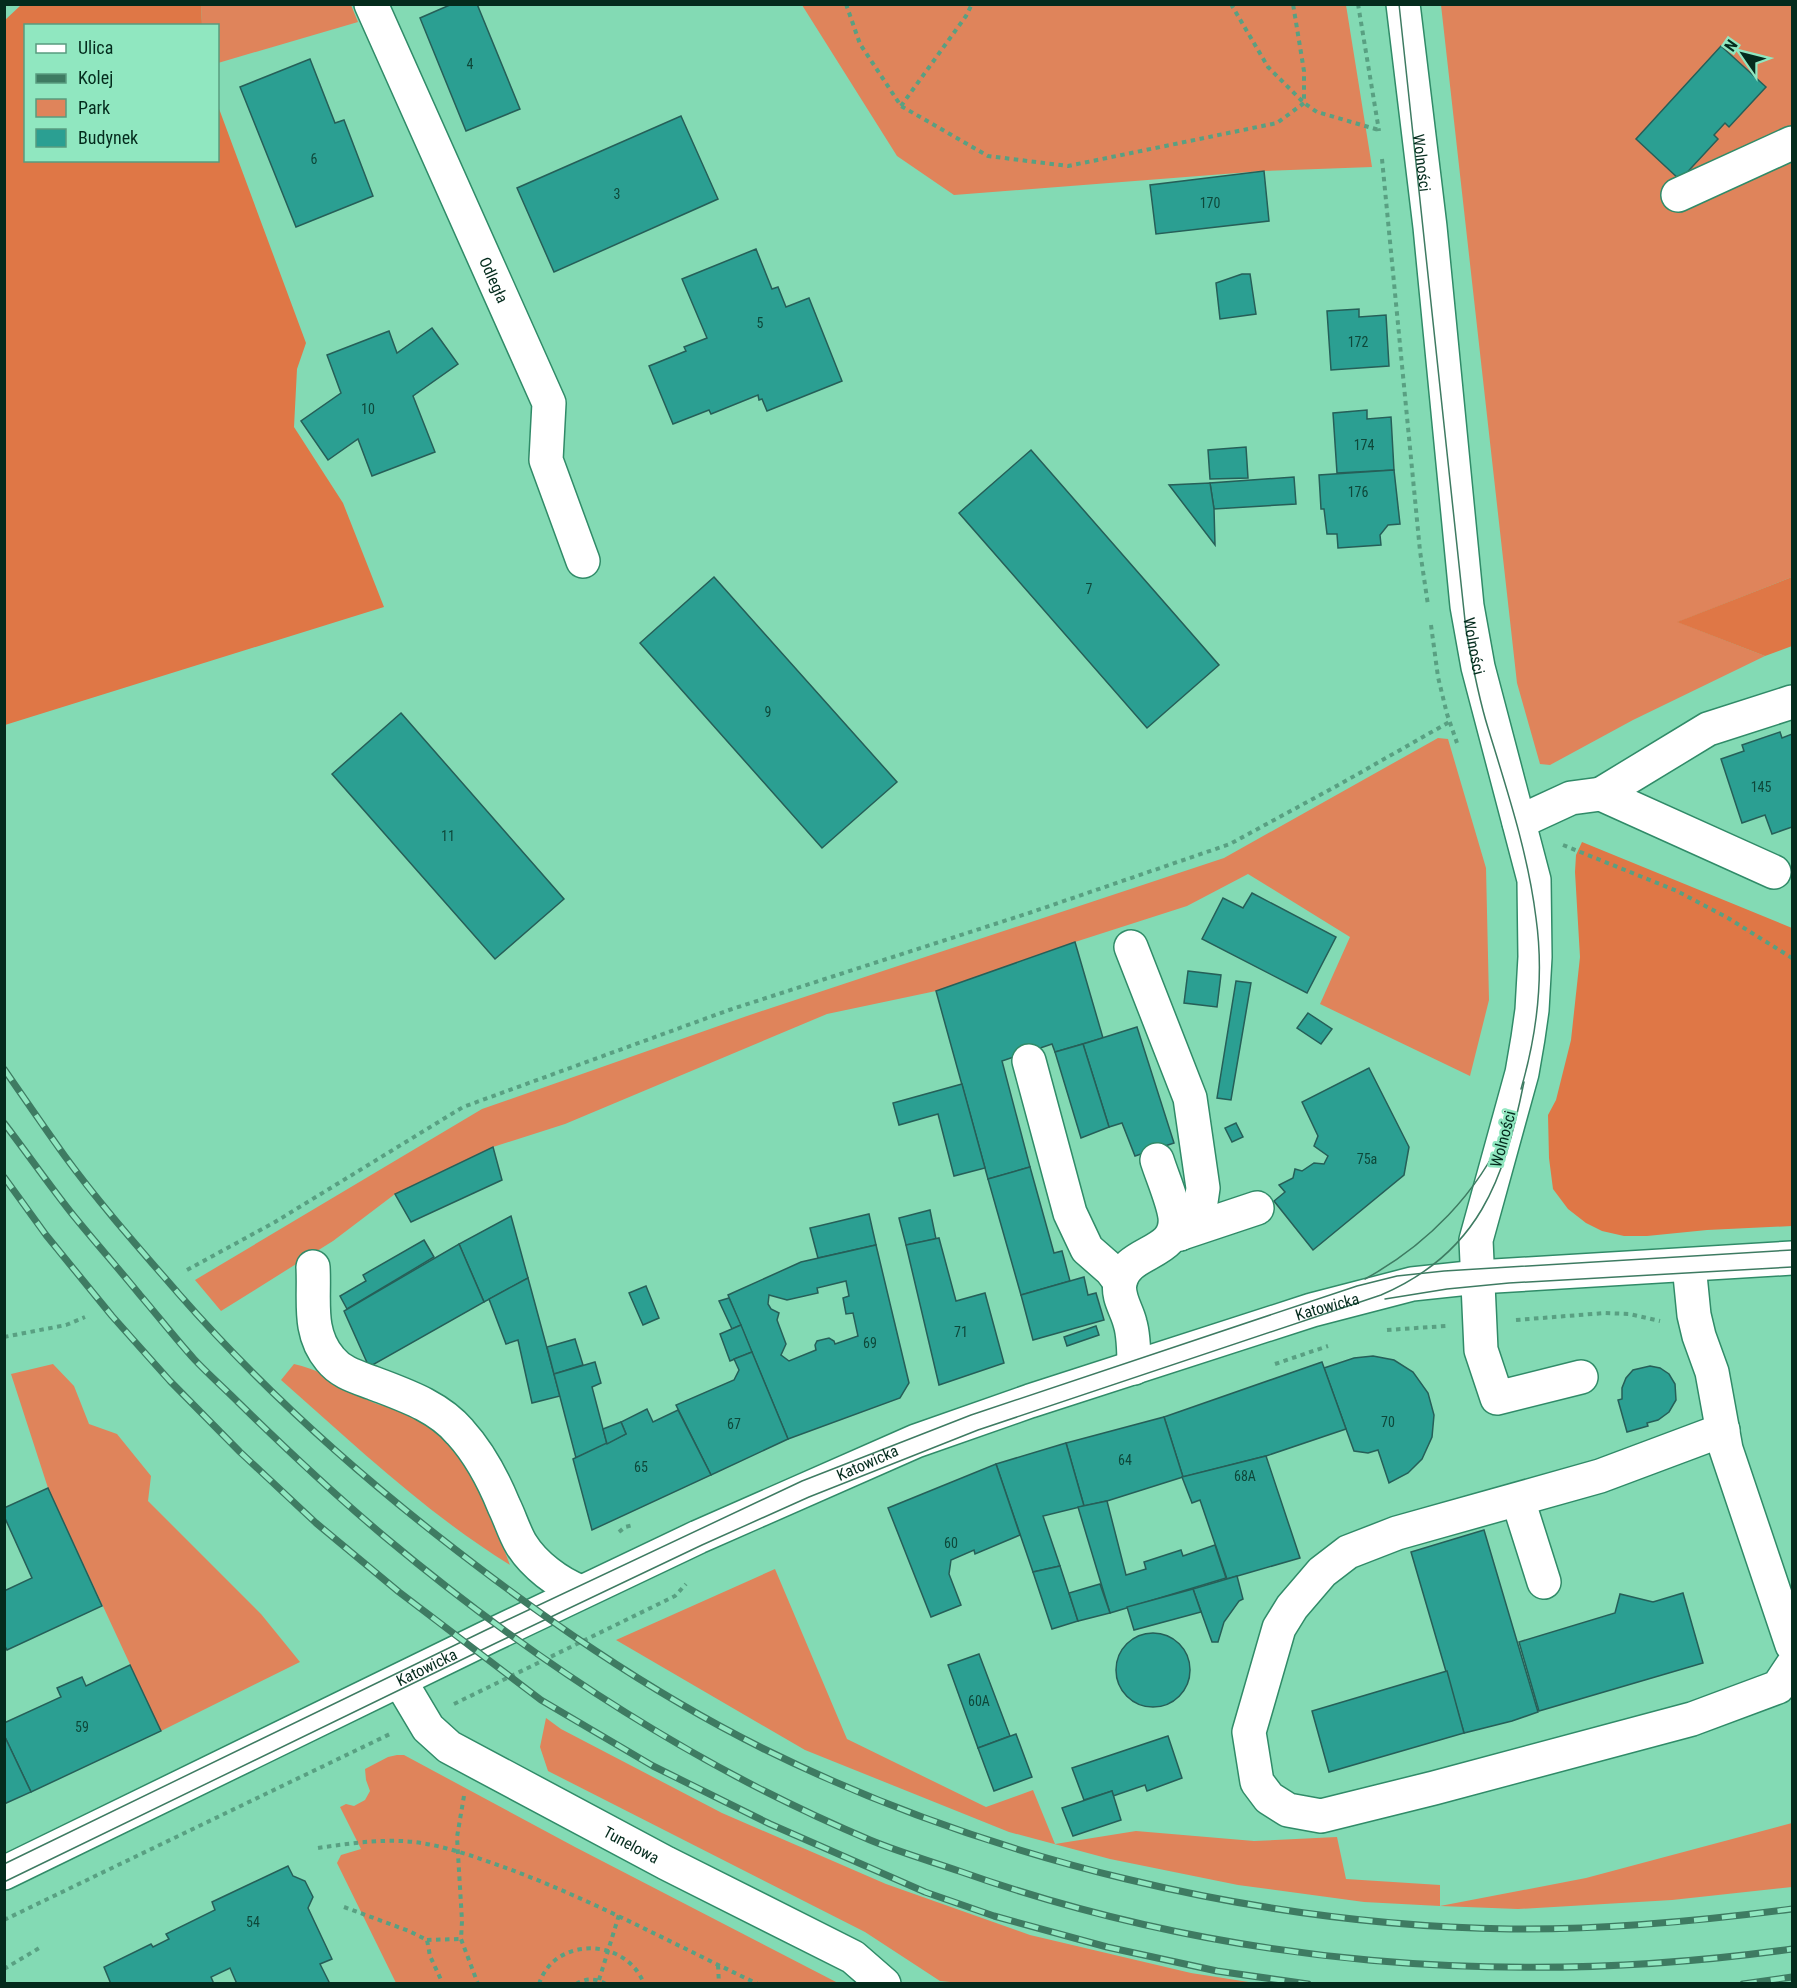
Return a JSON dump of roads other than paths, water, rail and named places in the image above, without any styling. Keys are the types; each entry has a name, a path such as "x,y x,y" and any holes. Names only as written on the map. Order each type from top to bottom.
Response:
{"street":[{"name":"Odległa","path":"371,4 549,403 546,460 583,561"},
{"name":"Wolności","path":"1403,4 1430,227 1467,606 1478,668 1534,880 1535,957 1532,1010 1522,1073 1476,1240 1480,1350 1497,1398 1581,1377"},
{"path":"1678,195 1792,143"},
{"path":"1519,822 1570,798 1601,795 1708,729 1792,702"},
{"path":"1601,795 1774,872"},
{"path":"1120,1282 1131,1263 1156,1250 1193,1222 1200,1209 1203,1188 1190,1098 1131,947"},
{"path":"1029,1061 1070,1213 1081,1240 1120,1282 1122,1302 1131,1324 1134,1368"},
{"path":"1157,1160 1175,1217 1174,1238"},
{"path":"1174,1238 1257,1208"},
{"name":"Katowicka","path":"4,1873 580,1592 805,1488 916,1441 1030,1401 1312,1310 1412,1284 1478,1277 1792,1258"},
{"path":"1689,1265 1699,1336 1712,1372 1726,1449 1792,1645"},
{"path":"313,1267 315,1288 312,1312 319,1341 329,1359 343,1372 413,1399 441,1415 458,1430 479,1455 498,1490 521,1544 539,1566 580,1592"},
{"path":"1723,1430 1600,1476 1397,1533 1348,1552 1322,1572 1308,1587 1279,1628 1263,1690 1249,1732 1257,1782 1269,1798 1288,1810 1321,1816 1692,1719 1778,1687 1792,1666"},
{"path":"1518,1500 1544,1582"},
{"name":"Tunelowa","path":"400,1681 429,1728 449,1747 656,1858 853,1957 884,1983"}],"tram line":[{"path":"1399,4 1466,630 1481,704 1522,846 1536,918 1539,961 1538,1004 1521,1089"},
{"path":"4,1882 494,1644 809,1497 978,1430 1381,1295 1414,1278 1442,1258 1464,1235 1482,1210 1507,1151 1524,1082"},
{"path":"1365,1279 1409,1250 1448,1215 1481,1175 1506,1129"},
{"path":"4,1864 486,1630 802,1481 971,1415 1357,1286 1397,1276 1444,1271 1792,1250"},
{"path":"1385,1299 1447,1289 1509,1283 1792,1267"}],"railway":[{"path":"4,1069 77,1173 178,1293 238,1358 335,1450 438,1536 555,1623 635,1677 762,1748 849,1788 939,1823 1032,1853 1126,1879 1222,1900 1319,1915 1415,1925 1510,1929 1652,1924 1792,1909"},
{"path":"4,1123 73,1215 194,1359 292,1454 366,1521 441,1582 556,1667 678,1744 740,1779 805,1811 892,1848 1060,1903 1163,1929 1267,1948 1371,1960 1476,1967 1581,1967 1687,1961 1792,1949"},
{"path":"4,1177 46,1235 112,1316 170,1381 240,1452 316,1523 399,1592 541,1700 653,1766 770,1824 925,1892 994,1916 1107,1947 1217,1971 1308,1984"},
{"path":"1743,1984 1792,1977"}]}
